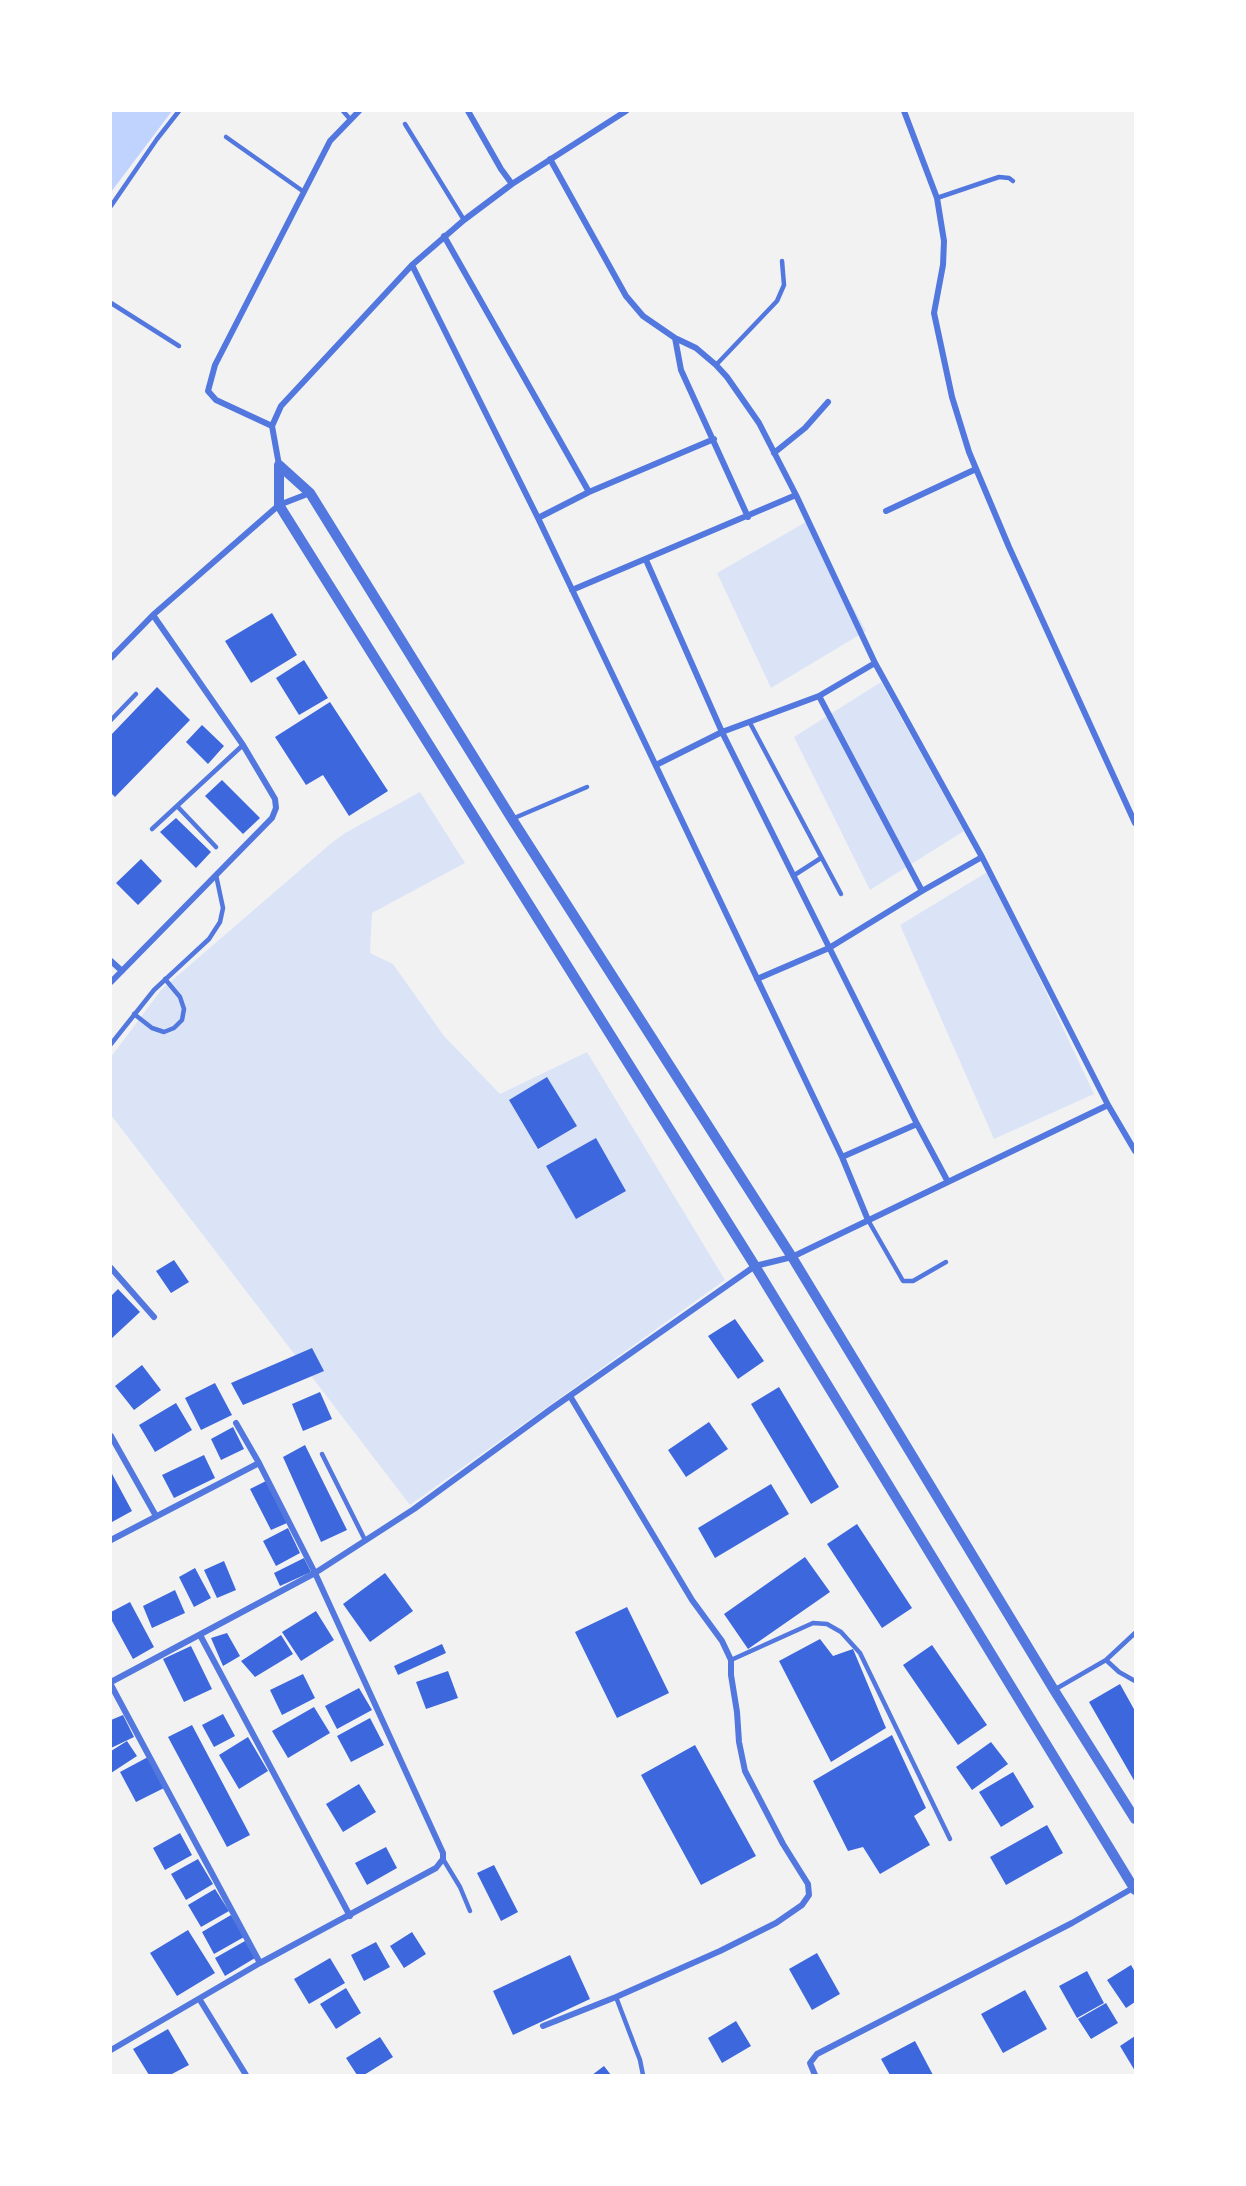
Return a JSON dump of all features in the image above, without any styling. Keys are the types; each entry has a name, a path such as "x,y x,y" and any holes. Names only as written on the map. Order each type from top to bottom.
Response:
{"street":[{"path":"272,426 216,400 207,392 215,365 330,141 359,111"},
{"path":"468,111 512,184"},
{"path":"626,111 512,184 444,236 412,264 281,406 272,426 279,465 279,505 755,1266 1134,1889 817,2054 810,2063 815,2075"},
{"path":"904,111 937,198 944,242 943,265 934,313 952,397 976,469 1009,547 1135,823"},
{"path":"550,159 626,296 643,316 675,338 696,348 716,365 759,423 796,495 875,663 982,857 1108,1105 1135,1151"},
{"path":"444,236 590,492"},
{"path":"412,264 538,518 656,765 842,1157 868,1220"},
{"path":"675,338 681,370 748,517"},
{"path":"774,453 805,428 828,402"},
{"path":"538,518 590,492 714,439"},
{"path":"279,465 310,494 512,819 792,1257 1054,1690 1135,1819"},
{"path":"886,511 976,469"},
{"path":"111,658 153,615 279,505 310,494"},
{"path":"572,590 796,495"},
{"path":"646,560 722,732 948,1182"},
{"path":"111,982 272,818 276,808 275,799 243,745 153,615"},
{"path":"656,765 722,732 819,696 875,663"},
{"path":"819,696 922,891"},
{"path":"757,979 829,948 982,857"},
{"path":"111,961 122,971"},
{"path":"260,1963 111,1684 315,1573 414,1509 755,1266 792,1257 1108,1105"},
{"path":"842,1157 917,1124"},
{"path":"111,1268 154,1317"},
{"path":"543,2026 720,1951 776,1923 802,1905 809,1895 808,1884 783,1844 746,1771 739,1742 737,1712 730,1675 731,1660 722,1641 692,1600 570,1396"},
{"path":"111,2050 260,1963 436,1868 443,1859 443,1853 315,1573 236,1423"},
{"path":"111,1436 156,1516"},
{"path":"111,1540 259,1463"},
{"path":"200,1635 350,1916"},
{"path":"200,2000 246,2075"}],"lane":[{"path":"111,206 179,111"},
{"path":"343,111 350,118"},
{"path":"405,124 464,220"},
{"path":"226,137 304,192"},
{"path":"937,198 999,177 1013,181"},
{"path":"716,365 777,301 784,285 782,261"},
{"path":"111,303 179,346"},
{"path":"111,720 136,694"},
{"path":"750,723 841,894"},
{"path":"152,830 243,745"},
{"path":"512,819 587,787"},
{"path":"177,806 216,847"},
{"path":"793,876 821,858"},
{"path":"111,1044 165,980 209,939 220,922 223,908 216,875"},
{"path":"134,1014 152,1028 164,1032 174,1028 182,1020 184,1010 180,997 165,980"},
{"path":"868,1220 903,1281 913,1281 946,1262"},
{"path":"322,1454 365,1540"},
{"path":"731,1660 813,1623 827,1624 840,1632 860,1653 950,1839"},
{"path":"1054,1690 1106,1660 1135,1633"},
{"path":"1106,1660 1119,1672 1135,1681"},
{"path":"443,1859 460,1887 470,1911"},
{"path":"616,1997 640,2060 643,2075"}],"shaded area":[{"path":"806,522 866,631 771,688 717,573"},
{"path":"881,682 964,831 870,890 794,737"},
{"path":"420,792 465,863 372,913 370,953 393,964 444,1036 500,1094 587,1052 725,1280 410,1505 111,1115 111,1057 161,990 329,845 345,833"},
{"path":"989,871 1094,1094 994,1139 900,925"}],"water":[{"path":"111,111 172,111 111,192"}],"building":[{"path":"272,613 297,655 251,683 225,641"},
{"path":"304,660 328,698 299,715 276,678"},
{"path":"157,687 190,720 115,797 111,793 111,735"},
{"path":"330,702 388,791 349,816 323,775 306,785 275,737"},
{"path":"202,725 224,746 208,764 186,742"},
{"path":"222,780 260,818 243,834 205,796"},
{"path":"176,818 211,852 196,868 160,832"},
{"path":"141,859 162,881 138,905 116,883"},
{"path":"547,1077 577,1126 538,1149 509,1100"},
{"path":"596,1138 626,1191 576,1219 546,1166"},
{"path":"174,1260 189,1282 171,1293 156,1271"},
{"path":"118,1289 140,1312 111,1339 111,1296"},
{"path":"735,1319 764,1361 738,1379 708,1336"},
{"path":"312,1348 324,1371 243,1405 231,1383"},
{"path":"142,1365 161,1390 134,1410 115,1386"},
{"path":"215,1383 232,1415 201,1430 185,1398"},
{"path":"779,1387 839,1487 811,1504 751,1404"},
{"path":"320,1392 332,1419 303,1431 292,1404"},
{"path":"176,1403 192,1430 155,1452 139,1425"},
{"path":"709,1422 728,1449 686,1477 668,1450"},
{"path":"233,1427 244,1449 221,1460 211,1439"},
{"path":"305,1445 347,1530 321,1542 283,1457"},
{"path":"204,1455 215,1478 174,1498 162,1475"},
{"path":"111,1472 132,1511 112,1522 111,1520"},
{"path":"266,1481 287,1523 271,1530 250,1489"},
{"path":"771,1484 789,1514 715,1558 698,1528"},
{"path":"857,1524 912,1608 882,1628 827,1544"},
{"path":"288,1528 300,1553 276,1566 263,1541"},
{"path":"805,1557 830,1592 748,1649 724,1614"},
{"path":"304,1558 311,1572 280,1586 274,1573"},
{"path":"224,1561 236,1590 217,1598 204,1570"},
{"path":"195,1568 211,1598 194,1607 179,1577"},
{"path":"385,1573 413,1611 370,1642 343,1604"},
{"path":"175,1590 185,1613 152,1628 143,1606"},
{"path":"130,1602 154,1647 133,1659 111,1619 111,1612"},
{"path":"627,1607 669,1693 617,1718 575,1632"},
{"path":"316,1611 334,1640 301,1661 282,1632"},
{"path":"227,1633 240,1656 223,1666 211,1638"},
{"path":"281,1635 293,1654 255,1677 241,1661"},
{"path":"820,1639 833,1656 853,1649 886,1728 831,1762 779,1661"},
{"path":"442,1644 446,1653 398,1675 394,1666"},
{"path":"932,1645 987,1725 958,1745 903,1665"},
{"path":"191,1646 212,1689 184,1702 163,1659"},
{"path":"448,1671 458,1698 426,1709 416,1682"},
{"path":"303,1674 315,1698 282,1715 270,1690"},
{"path":"1120,1684 1135,1711 1135,1782 1089,1702"},
{"path":"359,1688 372,1710 337,1729 325,1706"},
{"path":"314,1707 330,1733 288,1758 272,1731"},
{"path":"223,1714 235,1736 214,1747 202,1725"},
{"path":"123,1715 134,1737 111,1748 111,1720"},
{"path":"370,1718 384,1745 351,1762 337,1736"},
{"path":"192,1725 250,1835 227,1847 168,1737"},
{"path":"892,1735 926,1808 914,1816 930,1845 880,1874 863,1847 848,1851 813,1781"},
{"path":"248,1737 268,1771 239,1789 219,1755"},
{"path":"127,1741 137,1756 111,1773 111,1751"},
{"path":"991,1742 1008,1764 972,1790 956,1767"},
{"path":"695,1745 756,1856 701,1885 641,1775"},
{"path":"148,1757 164,1788 136,1802 120,1772"},
{"path":"1013,1772 1034,1807 1001,1827 979,1792"},
{"path":"359,1784 376,1812 343,1832 326,1804"},
{"path":"1047,1825 1063,1853 1006,1885 990,1857"},
{"path":"180,1833 192,1855 165,1870 153,1848"},
{"path":"386,1847 397,1868 367,1885 355,1863"},
{"path":"198,1859 213,1884 186,1900 171,1874"},
{"path":"494,1865 518,1912 501,1921 477,1873"},
{"path":"215,1889 229,1911 201,1927 188,1905"},
{"path":"231,1915 244,1937 214,1954 202,1932"},
{"path":"188,1930 215,1973 177,1996 150,1953"},
{"path":"412,1932 426,1954 404,1968 390,1946"},
{"path":"245,1941 255,1958 225,1976 215,1958"},
{"path":"376,1942 390,1967 364,1981 351,1955"},
{"path":"817,1953 840,1994 812,2010 789,1969"},
{"path":"570,1955 590,1999 513,2035 493,1991"},
{"path":"330,1958 345,1983 309,2004 294,1979"},
{"path":"1131,1965 1135,1972 1135,2002 1126,2008 1107,1980"},
{"path":"1087,1971 1104,2003 1077,2018 1059,1986"},
{"path":"346,1988 361,2013 336,2029 320,2004"},
{"path":"1025,1990 1047,2029 1003,2053 981,2014"},
{"path":"1106,2003 1118,2023 1091,2039 1078,2019"},
{"path":"736,2021 751,2046 722,2063 708,2038"},
{"path":"168,2029 189,2065 170,2075 149,2075 133,2049"},
{"path":"1135,2036 1135,2071 1120,2046"},
{"path":"380,2037 393,2057 364,2075 357,2075 346,2058"},
{"path":"915,2041 933,2075 890,2075 881,2059"},
{"path":"604,2066 611,2075 592,2075"}]}
